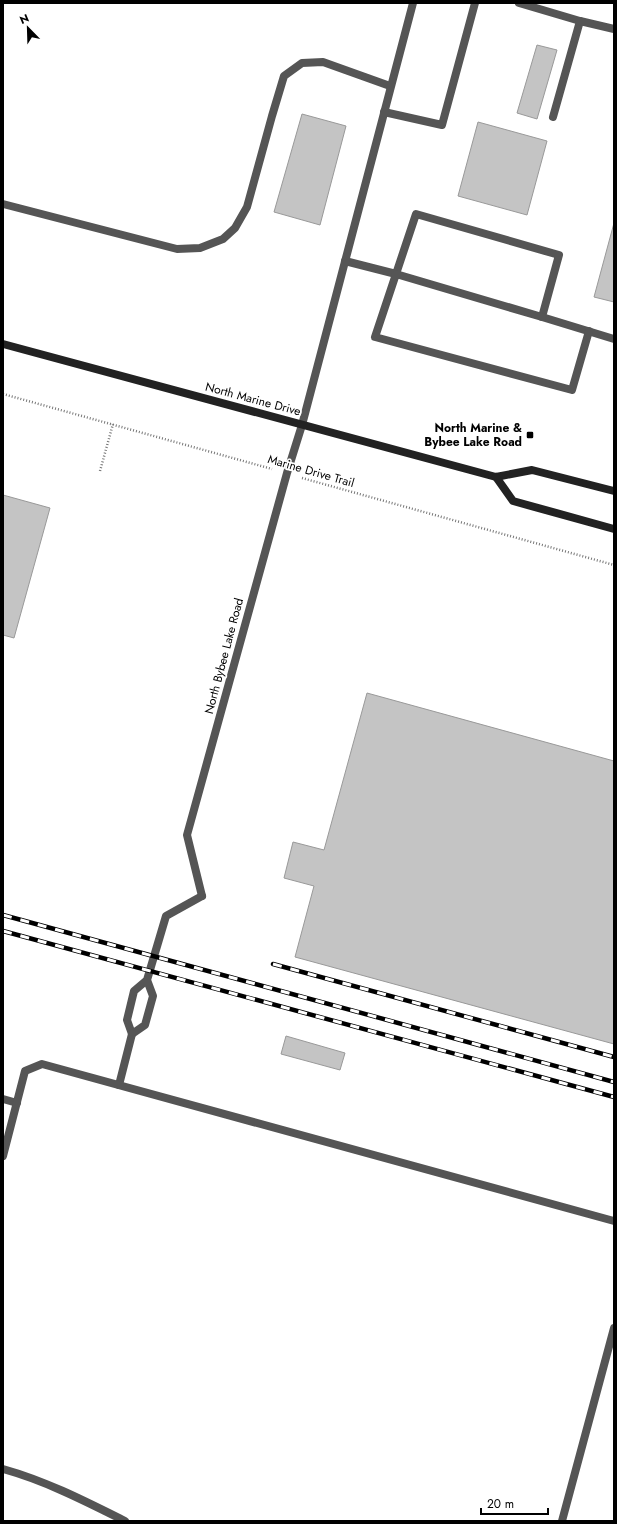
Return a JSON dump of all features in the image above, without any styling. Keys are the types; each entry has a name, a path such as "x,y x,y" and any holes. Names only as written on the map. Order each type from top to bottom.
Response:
{"main road":[{"name":"North Marine Drive","path":"3,344 496,477 532,470 614,491"},
{"path":"496,477 513,500 614,529"}],"street":[{"name":"North Bybee Lake Road","path":"147,980 166,916 202,896 187,835 302,424 413,3"},
{"path":"384,112 442,125 475,3"},
{"path":"519,3 614,30"},
{"path":"553,117 580,20"},
{"path":"3,204 177,249 200,248 223,239 235,228 247,207 284,76 302,63 323,62 390,86"},
{"path":"542,317 559,255 416,214 375,337 572,390 589,331"},
{"path":"344,261 396,274 614,339"},
{"path":"119,1085 132,1034 127,1020 134,990 147,980 153,996 146,1025 132,1034"},
{"path":"3,1156 25,1071 42,1064 614,1221"},
{"path":"3,1100 17,1103"},
{"path":"562,1521 614,1328"},
{"path":"3,1469 30,1477 125,1521"}],"path":[{"name":"Marine Drive Trail","path":"3,394 614,565"},
{"path":"100,471 113,424"}],"building":[{"path":"537,45 557,50 537,119 517,113"},
{"path":"302,114 346,126 320,225 274,212"},
{"path":"478,122 547,141 527,215 458,196"},
{"path":"614,223 614,302 594,297"},
{"path":"3,495 50,508 14,638 3,635"},
{"path":"367,693 614,761 614,1044 295,957 314,886 284,878 293,842 324,850"},
{"path":"286,1036 345,1053 340,1070 281,1054"}],"railway":[{"path":"3,915 614,1082"},
{"path":"3,931 614,1097"},
{"path":"273,964 614,1057"}],"place":[{"name":"North Marine & Bybee Lake Road","path":"530,435"}]}
